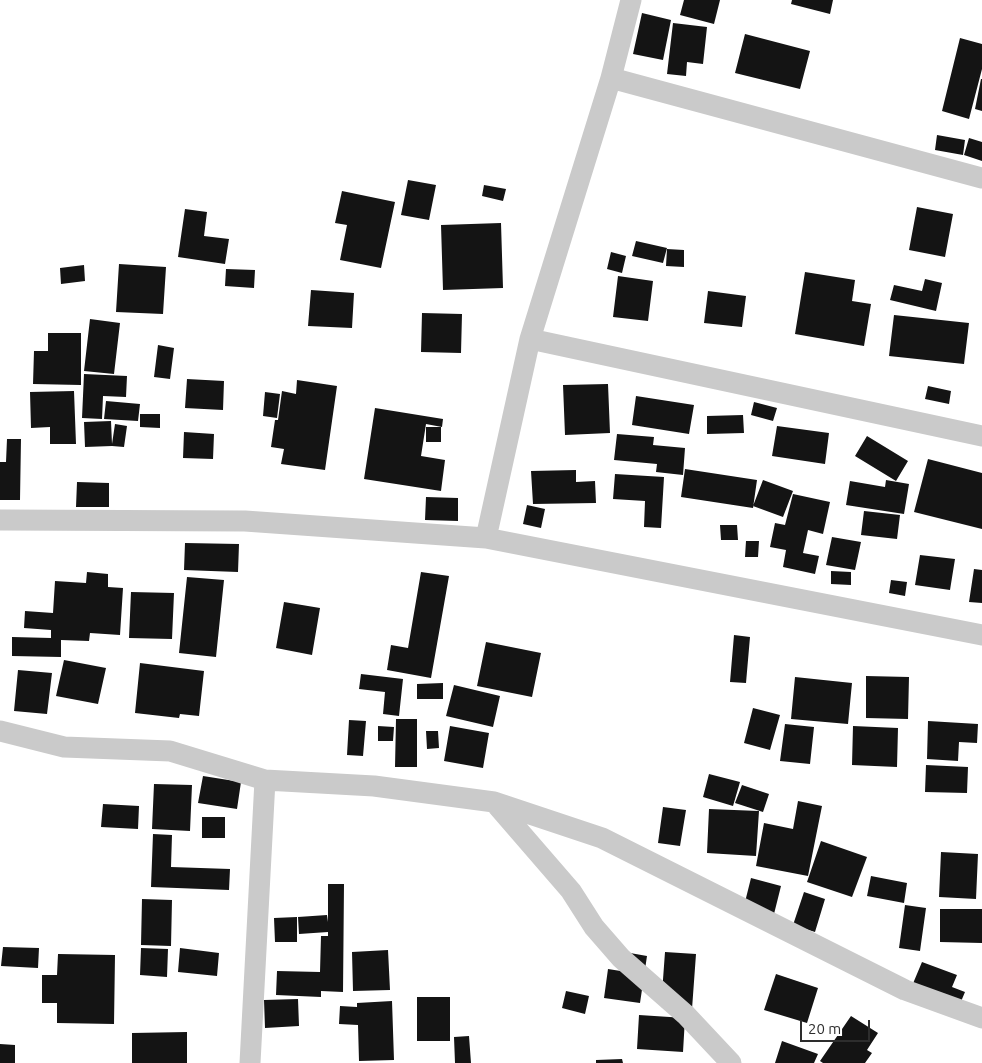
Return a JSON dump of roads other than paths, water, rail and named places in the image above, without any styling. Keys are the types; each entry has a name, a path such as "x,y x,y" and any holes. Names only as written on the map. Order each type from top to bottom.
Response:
{"street":[{"path":"486,538 530,339 611,78 632,0"},
{"path":"611,78 982,178"},
{"path":"530,339 982,436"},
{"path":"0,520 245,521 486,538 982,634"},
{"path":"0,731 64,747 170,751 265,780 374,786 494,802 602,838 905,990 982,1018"},
{"path":"250,1063 265,780"},
{"path":"494,802 571,891 594,927 621,958 686,1015 732,1063"}]}
